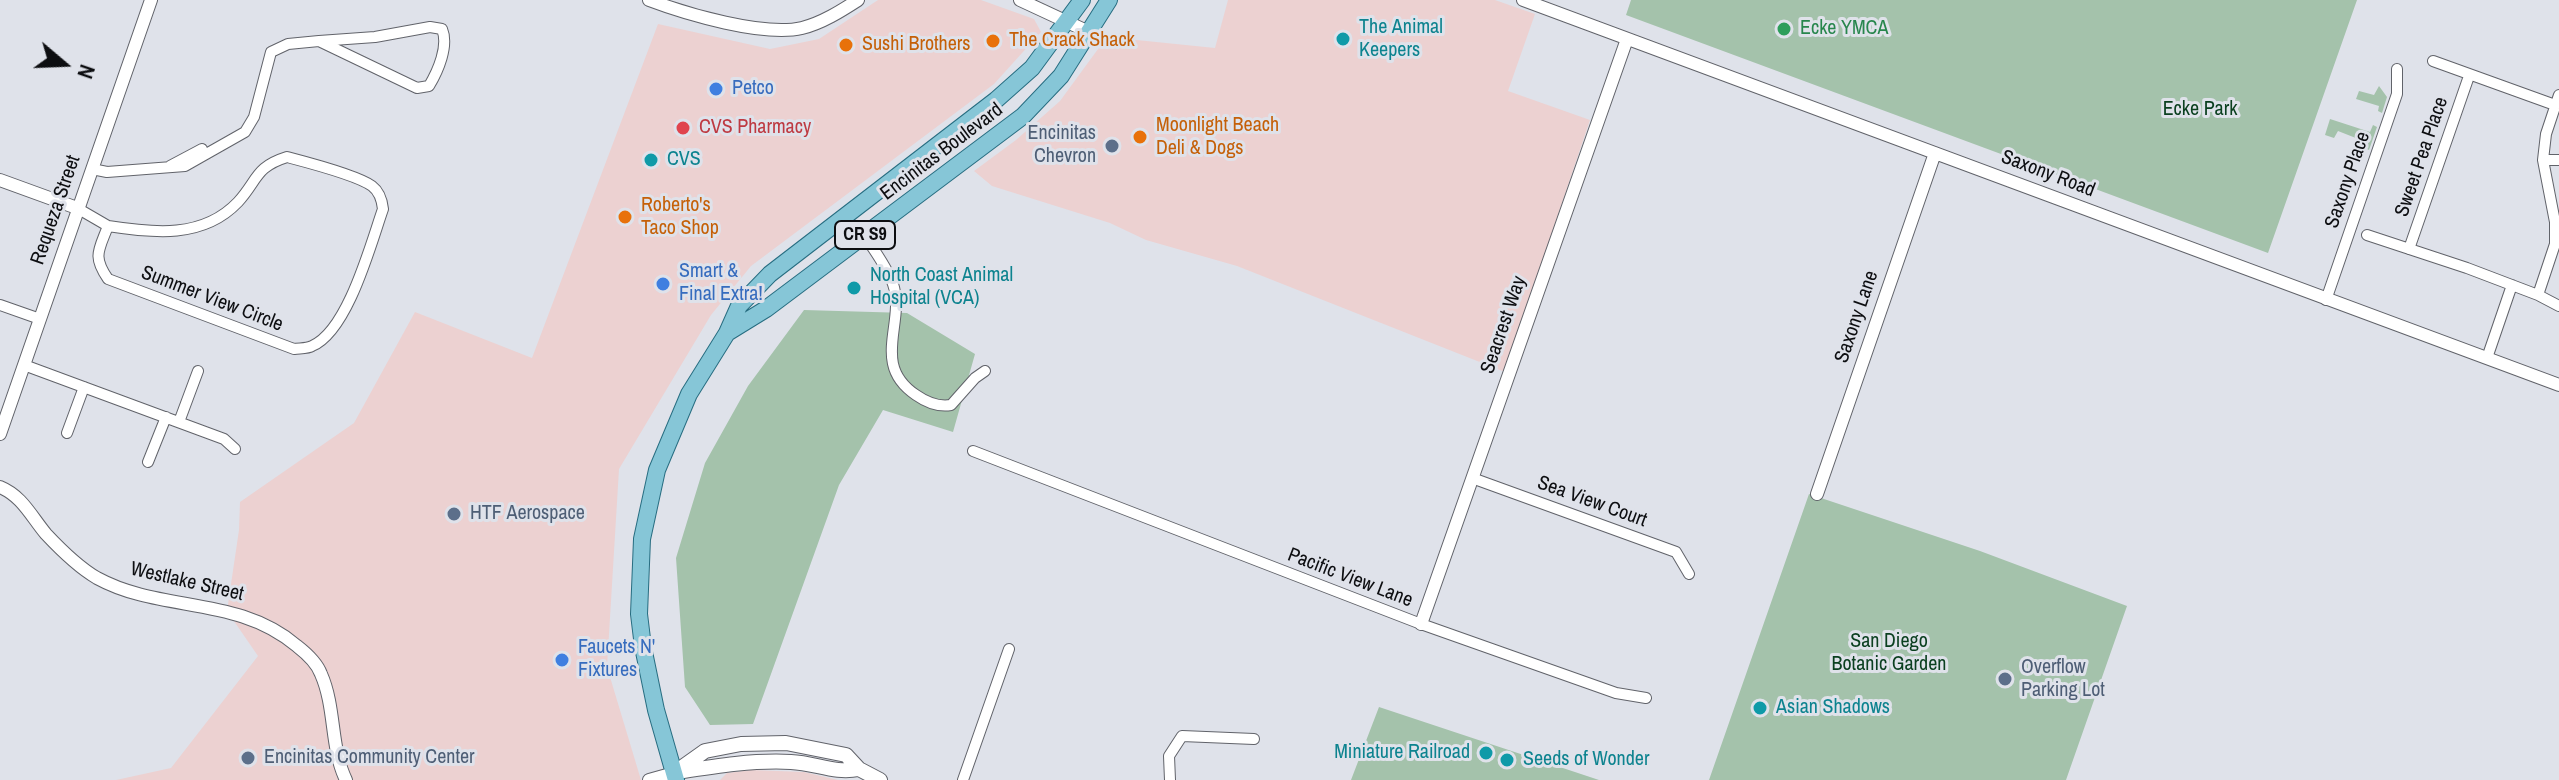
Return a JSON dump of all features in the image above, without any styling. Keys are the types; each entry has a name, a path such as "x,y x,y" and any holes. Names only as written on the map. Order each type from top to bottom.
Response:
{"main road":[{"name":"Encinitas Boulevard","path":"675,776 656,710 639,614 642,539 657,470 689,394 727,333 739,306 770,274 996,100 1032,68 1082,0"},
{"name":"Encinitas Boulevard","path":"727,333 766,309 1023,116 1061,76 1091,33 1109,0"},
{"path":"675,776 750,762 794,762 842,772 859,769 880,780"}],"street":[{"name":"Requeza Street","path":"0,434 151,0"},
{"path":"649,0 718,20 781,31 804,28 833,16 858,0"},
{"path":"1020,0 1069,20 1091,33"},
{"name":"Saxony Road","path":"1523,0 2559,385"},
{"path":"92,169 107,172 185,166 245,132 254,117 271,52 288,44 319,41 375,37 430,27 442,29 446,39 435,77 429,86 417,88 319,41"},
{"name":"Seacrest Way","path":"1421,624 1627,39"},
{"path":"2433,61 2469,76 2557,100 2546,134 2543,160 2555,222 2555,244 2538,295"},
{"name":"Saxony Place","path":"2326,300 2397,94 2397,69"},
{"name":"Sweet Pea Place","path":"2409,249 2469,76"},
{"name":"Saxony Lane","path":"1817,494 1935,153"},
{"name":"Summer View Circle","path":"77,208 108,226 147,232 192,229 237,203 267,163 287,157 372,186 381,196 383,209 351,299 328,334 312,346 294,349 108,279 97,263 97,254 108,226"},
{"path":"2543,160 2559,160"},
{"path":"0,180 77,208"},
{"path":"864,235 894,286 892,360 896,373 906,387 929,402 951,405 985,371"},
{"name":"Sweet Pea Place","path":"2367,235 2512,285 2559,306"},
{"path":"2487,358 2512,285"},
{"path":"0,305 40,319"},
{"path":"24,365 224,439 235,449"},
{"path":"179,422 198,371"},
{"path":"67,433 84,387"},
{"path":"148,462 166,417"},
{"name":"Pacific View Lane","path":"973,451 1421,624 1616,693 1646,698"},
{"name":"Sea View Court","path":"1472,478 1676,552 1689,574"},
{"name":"Westlake Street","path":"0,487 15,493 48,536 80,568 101,580 135,593 242,614 282,633 320,671 331,705 339,766 346,780"},
{"path":"963,780 1009,649"},
{"path":"1170,780 1169,756 1182,736 1254,739"},
{"path":"649,780 675,776"}],"shaded area":[{"path":"878,0 981,0 1034,19 1041,32 994,84 751,266 711,315 619,469 607,667 641,780 116,780 171,768 258,656 227,611 240,502 354,423 415,312 532,358 658,24 770,49 819,39"},
{"path":"1228,0 1495,0 1535,14 1508,91 1590,120 1505,372 1237,266 1146,240 1110,223 992,186 974,171 1016,140 1060,101 1109,34 1117,38 1215,48"},
{"path":"751,770 804,772 838,780 720,780 727,773"}],"green space":[{"name":"Ecke Park","path":"1631,0 2357,0 2268,253 1626,15"},
{"path":"2379,86 2387,97 2382,113 2378,111 2379,106 2356,99 2359,91 2374,95"},
{"path":"2330,119 2370,132 2373,125 2377,127 2369,150 2365,148 2366,142 2338,131 2334,138 2325,135"},
{"path":"804,310 907,313 975,354 953,432 883,410 839,485 753,724 710,725 685,687 676,558 705,463 748,386"},
{"name":"San Diego Botanic Garden","path":"1809,494 1980,551 2127,606 2066,780 1709,780"},
{"path":"1379,707 1599,780 1351,780"}],"place":[{"name":"Ecke YMCA","path":"1784,29"},
{"name":"The Animal Keepers","path":"1343,39"},
{"name":"The Crack Shack","path":"993,41"},
{"name":"Sushi Brothers","path":"846,45"},
{"name":"Petco","path":"716,89"},
{"name":"CVS Pharmacy","path":"683,128"},
{"name":"Moonlight Beach Deli & Dogs","path":"1140,137"},
{"name":"Encinitas Chevron","path":"1112,146"},
{"name":"CVS","path":"651,160"},
{"name":"Roberto's Taco Shop","path":"625,217"},
{"name":"Smart & Final Extra!","path":"663,284"},
{"name":"North Coast Animal Hospital (VCA)","path":"854,288"},
{"name":"HTF Aerospace","path":"454,514"},
{"name":"Faucets N' Fixtures","path":"562,660"},
{"name":"Overflow Parking Lot","path":"2005,679"},
{"name":"Asian Shadows","path":"1760,708"},
{"name":"Miniature Railroad","path":"1486,753"},
{"name":"Encinitas Community Center","path":"248,758"},
{"name":"Seeds of Wonder","path":"1507,760"}]}
